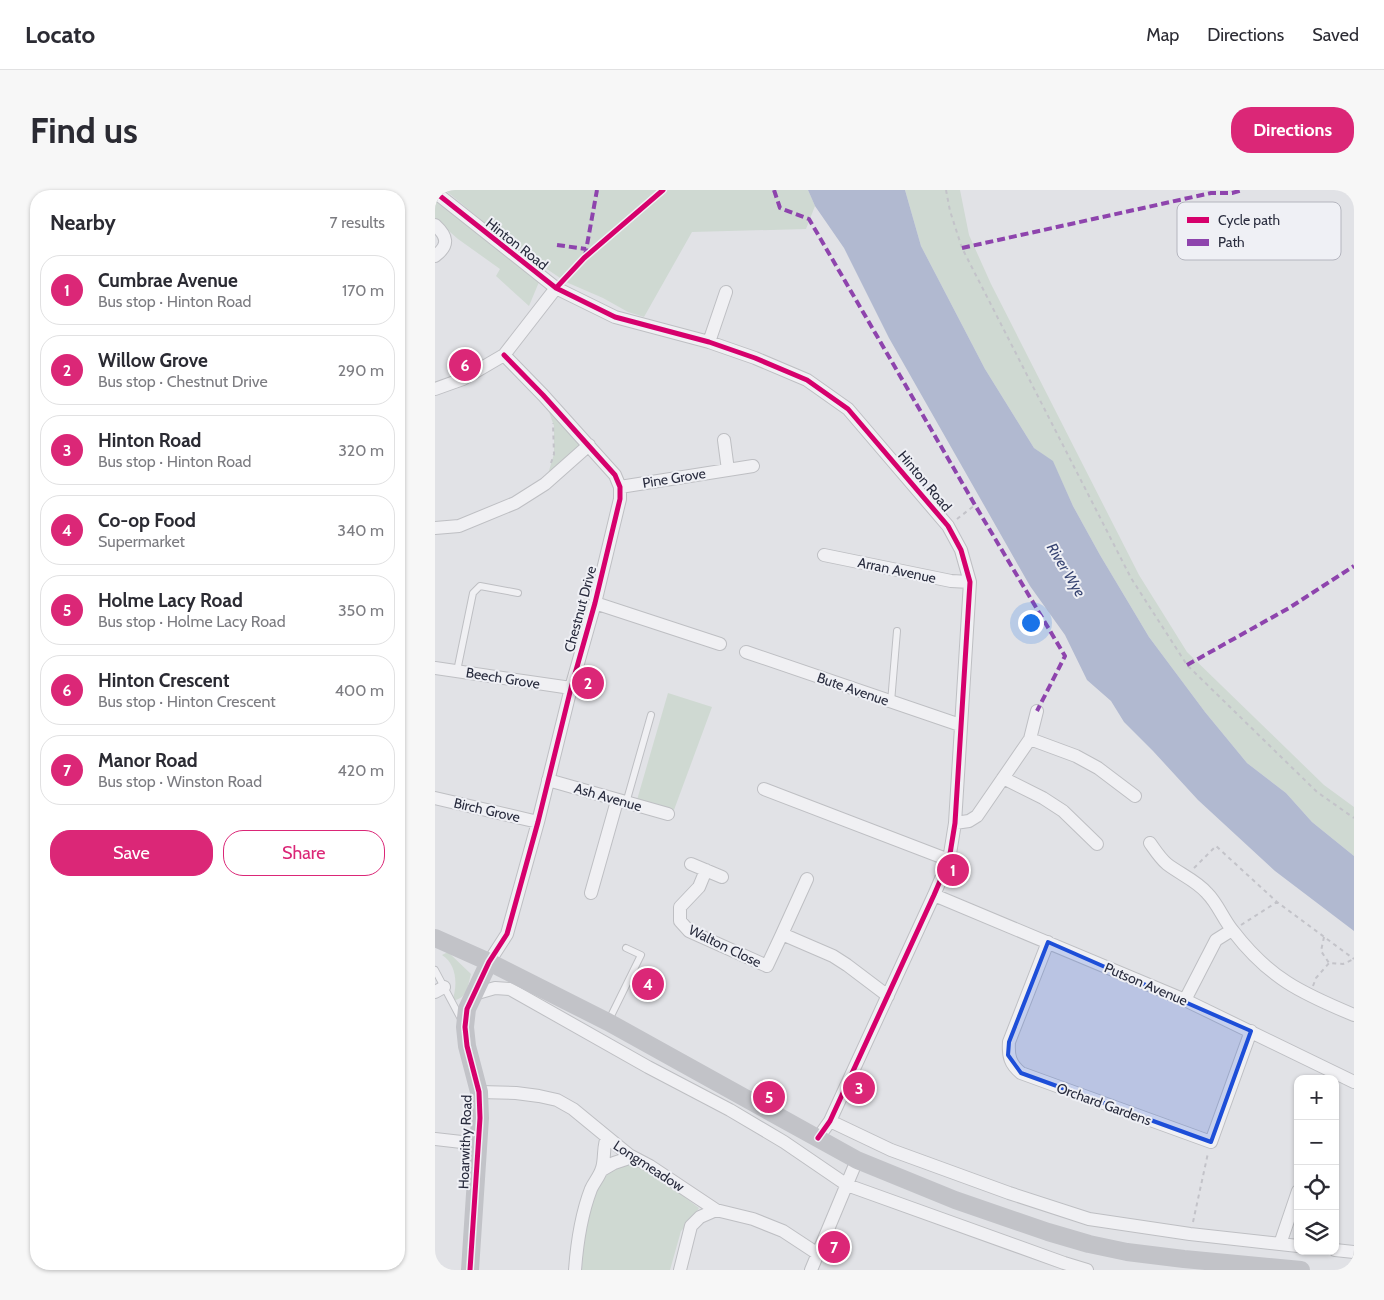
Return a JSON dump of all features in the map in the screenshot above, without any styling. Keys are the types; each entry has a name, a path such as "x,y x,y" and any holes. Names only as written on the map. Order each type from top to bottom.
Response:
{"street":[{"name":"Hinton Road","path":"435,192 556,288 615,317 709,342 755,358 807,380 848,409 948,526 961,550 970,582 955,823 949,860 830,1121 818,1138"},
{"path":"435,224 444,232 446,239 444,247 435,256"},
{"path":"435,389 463,379 504,355 556,288"},
{"path":"709,342 725,292"},
{"path":"504,355 589,445 615,475 620,486"},
{"path":"724,440 728,470"},
{"path":"435,528 459,526 515,503 545,484 589,445"},
{"name":"Pine Grove","path":"620,486 753,466"},
{"name":"Chestnut Drive","path":"489,962 507,934 538,822 571,688 595,603 620,499 620,486"},
{"name":"Arran Avenue","path":"824,555 951,581 970,582"},
{"path":"595,603 720,644"},
{"name":"Bute Avenue","path":"746,652 960,725"},
{"name":"Beech Grove","path":"435,668 571,688"},
{"path":"955,823 969,821 977,816 1030,739 1037,711"},
{"path":"1030,739 1076,756 1098,768 1135,796"},
{"path":"1003,778 1043,798 1063,811 1097,844"},
{"name":"Ash Avenue","path":"548,780 668,814"},
{"path":"764,789 949,860"},
{"name":"Birch Grove","path":"435,798 538,822"},
{"path":"591,893 622,802"},
{"path":"1150,843 1165,862 1206,891 1232,930 1273,973 1309,996 1354,1014"},
{"path":"691,864 722,877"},
{"name":"Walton Close","path":"706,870 699,887 680,907 680,921 689,931 767,966 807,879"},
{"name":"Putson Avenue","path":"934,895 1185,1000 1332,1075"},
{"path":"1185,1000 1216,940 1232,930"},
{"path":"782,934 833,956 888,996"},
{"path":"435,938 489,962 608,1022 857,1160 1007,1219 1089,1244 1127,1252 1301,1270"},
{"name":"Orchard Gardens","path":"1048,942 1009,1042 1008,1055 1013,1066 1021,1073 1211,1142"},
{"name":"Hoarwithy Road","path":"470,1270 470,1245 479,1144 479,1092 467,1046 465,1027 467,1009 489,962"},
{"path":"474,994 495,988 510,990 648,1067 730,1110 784,1142 847,1185 1087,1270"},
{"path":"1211,1142 1251,1032"},
{"name":"Putson Avenue","path":"1339,1078 1354,1082"},
{"name":"Longmeadow","path":"479,1092 524,1094 557,1100 573,1109 629,1156 650,1166 716,1210 753,1219 783,1231 818,1254"},
{"path":"830,1121 891,1150 1009,1193 1089,1219 1190,1234 1294,1246"},
{"path":"575,1270 584,1210 592,1188 602,1170 605,1154 604,1142 607,1138"},
{"path":"435,1139 479,1144"},
{"path":"602,1170 629,1156"},
{"path":"811,1270 857,1160"},
{"path":"1280,1244 1294,1203"},
{"path":"680,1270 691,1226 700,1217 716,1210"},
{"path":"1339,1250 1354,1252"}],"lane":[{"path":"457,671 475,589 479,586 518,594"},
{"path":"891,702 897,631"},
{"path":"622,802 651,715"},
{"path":"608,1022 641,955 626,948"},
{"path":"435,970 440,990 465,1027"}],"path":[{"path":"946,190 950,211 962,248 1131,578 1187,665 1317,792 1354,818"},
{"path":"545,484 554,454 554,426 551,419"},
{"path":"948,526 975,505"},
{"path":"1185,876 1216,846 1277,902 1354,959 1343,964 1329,963"},
{"path":"1232,930 1277,902"},
{"path":"1324,937 1321,951 1329,963"},
{"path":"1309,996 1316,978 1329,963"},
{"path":"1190,1234 1211,1142"}],"highlighted area":[{"path":"1048,942 1251,1031 1211,1142 1021,1073 1008,1055 1009,1042"}],"shaded area":[{"path":"445,190 808,190 815,206 806,229 692,232 644,317 628,312 603,298 566,282 510,244"},
{"path":"905,190 960,190 969,235 991,284 1139,575 1187,652 1324,785 1354,807 1354,856 1312,822 1286,793 1247,763 1205,712 1149,637 1073,506 1053,462 1034,448 985,369 921,246"},
{"path":"435,198 539,282 529,306 496,276 500,269 458,239 435,219"},
{"path":"543,395 589,445 545,484 554,454 554,426"},
{"path":"668,693 712,707 674,810 637,800"},
{"path":"448,952 471,974 464,995 452,1001 455,989 455,976 451,964 442,955"},
{"path":"622,1164 633,1165 653,1174 699,1208 681,1231 670,1270 582,1270 591,1203 601,1180 613,1168"}],"water":[{"name":"River Wye","path":"808,190 905,190 921,246 985,369 1034,448 1053,461 1073,506 1149,637 1205,712 1247,763 1286,793 1312,822 1354,856 1354,931 1275,871 1198,800 1124,722 1111,701 1087,680 1065,635 1030,586 889,338 844,248 815,206"}],"marked path":[{"path":"585,256 597,190"},
{"path":"774,190 780,208 809,219 1065,656 1037,711"},
{"path":"962,248 1211,193 1232,193 1243,190"},
{"path":"557,245 586,249"},
{"path":"1187,665 1289,608 1354,566"}],"cycle path":[{"path":"556,288 584,258 663,190"},
{"path":"435,192 556,288 615,317 709,342 755,358 807,380 848,409 948,526 961,550 970,582 955,823 949,860 830,1121 818,1138"},
{"path":"470,1270 480,1118 479,1092 467,1046 465,1027 467,1009 489,962 507,934 595,603 620,499 620,487 615,475 504,355"}],"place":[{"name":"Hinton Crescent","path":"465,365"},
{"name":"Willow Grove","path":"588,683"},
{"name":"Cumbrae Avenue","path":"953,870"},
{"name":"Co-op Food","path":"648,984"},
{"name":"Hinton Road","path":"859,1088"},
{"name":"Holme Lacy Road","path":"769,1097"},
{"name":"Manor Road","path":"834,1247"}]}
